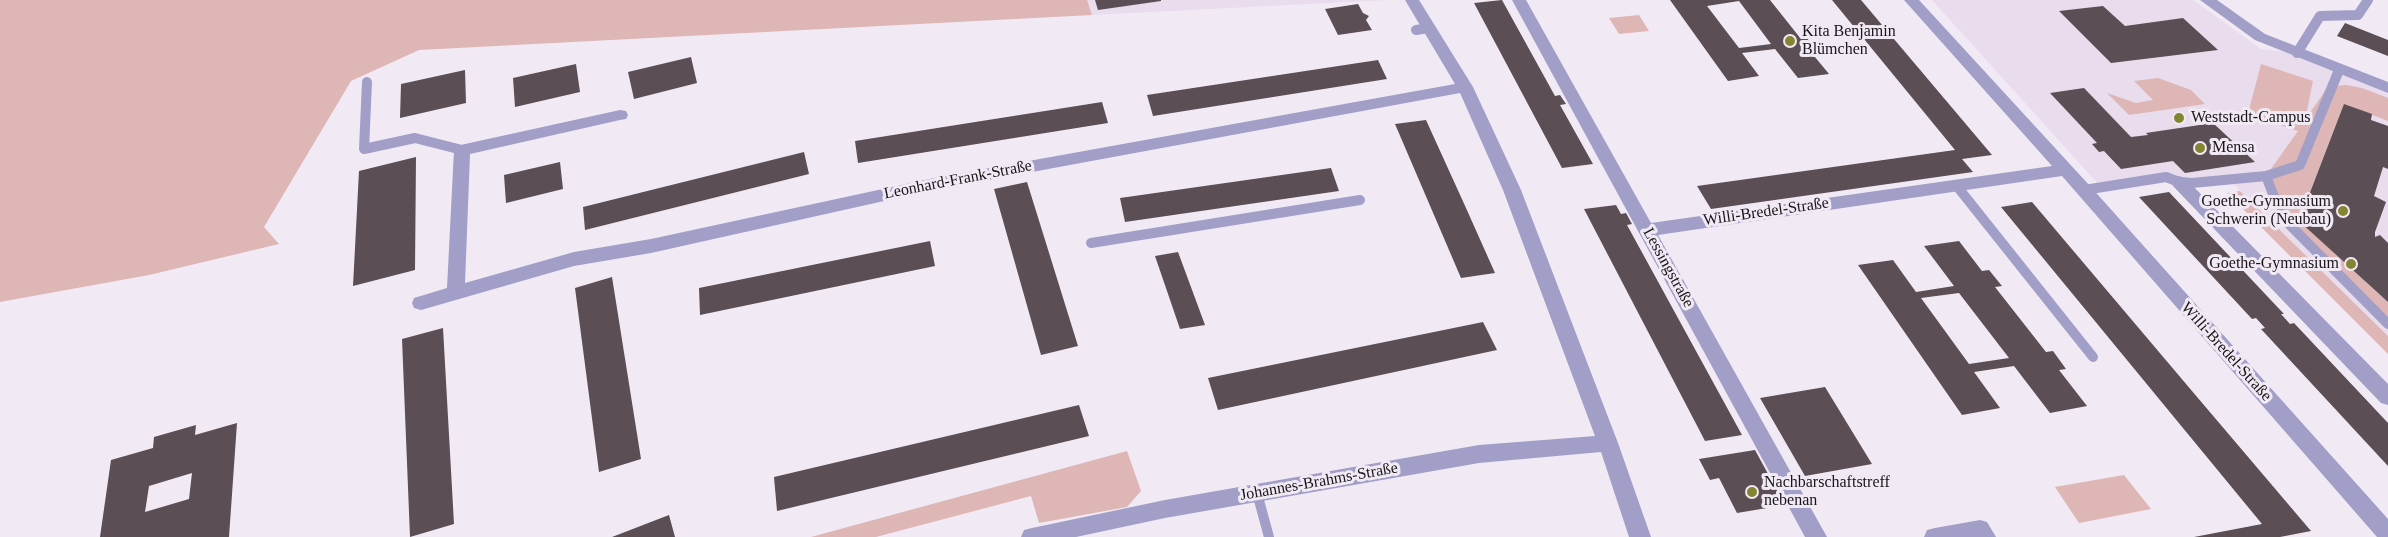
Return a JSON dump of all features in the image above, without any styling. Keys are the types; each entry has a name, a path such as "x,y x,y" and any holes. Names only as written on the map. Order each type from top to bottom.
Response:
{"street":[{"path":"1412,0 1422,29 1465,87 1512,190 1608,443 1640,537"},
{"name":"Lessingstraße","path":"1519,0 1816,537"},
{"name":"Willi-Bredel-Straße","path":"1911,0 2084,190 2388,534"},
{"path":"2207,0 2259,38 2388,88"},
{"name":"Leonhard-Frank-Straße","path":"421,303 574,259 651,246 929,184 1465,87"},
{"path":"456,293 462,150 620,115"},
{"name":"Willi-Bredel-Straße","path":"1646,230 2064,170"},
{"path":"2179,182 2388,398"},
{"name":"Johannes-Brahms-Straße","path":"1032,537 1083,531 1257,493 1479,454 1608,443"},
{"path":"1935,537 1980,529 1985,537"}],"lane":[{"path":"2296,53 2320,16 2358,15 2368,0"},
{"path":"2084,190 2166,177 2179,182 2266,176 2300,165 2339,70"},
{"path":"368,82 364,149 415,138 462,150"},
{"path":"2266,176 2282,217 2388,324"},
{"path":"1956,185 2093,357"},
{"path":"1090,243 1360,200"},
{"path":"1257,493 1269,537"}],"shaded area":[{"path":"0,0 1087,0 1092,15 419,50 351,81 264,227 279,244 149,275 0,302"},
{"path":"1087,0 1387,0 1092,15"},
{"name":"Weststadt-Campus","path":"1932,0 2193,0 2261,49 2297,53 2388,88 2388,336 2226,177 2192,183 2166,177 2101,187"},
{"path":"1639,15 1649,31 1619,34 1609,18"},
{"path":"2261,64 2313,81 2305,120 2325,91 2335,86 2346,85 2362,88 2388,98 2388,121 2344,104 2299,220 2388,302 2388,324 2282,217 2266,176 2298,131 2248,114"},
{"path":"2158,78 2191,90 2205,104 2129,115 2107,93 2136,103 2153,100 2134,81"},
{"path":"2240,191 2388,336 2388,354 2227,193"},
{"path":"1127,451 1141,491 1127,507 1039,523 1031,496 876,537 811,537"},
{"path":"2124,475 2151,509 2079,523 2055,487"}],"building":[{"path":"1095,0 1161,0 1161,1 1098,10"},
{"path":"1502,0 1555,96 1560,95 1566,104 1560,105 1593,164 1562,168 1474,3"},
{"name":"Kita Benjamin Blümchen","path":"1670,0 1770,0 1801,39 1807,38 1816,50 1810,51 1829,74 1798,78 1775,49 1742,53 1759,76 1728,81","holes":["1739,1 1771,44 1739,48 1707,6"]},
{"path":"1832,0 1861,0 1992,155 1962,159 1973,172 1711,209 1697,186 1955,150"},
{"path":"1358,4 1363,13 1369,16 1366,20 1372,30 1338,35 1325,9"},
{"path":"2103,6 2125,26 2183,18 2218,50 2111,63 2059,11"},
{"path":"2345,23 2388,40 2388,56 2337,36"},
{"path":"691,57 697,83 634,99 628,72"},
{"path":"1378,60 1387,79 1153,116 1147,95"},
{"path":"576,64 580,92 515,107 513,78"},
{"path":"465,70 466,103 400,118 401,84"},
{"path":"2084,88 2131,137 2213,123 2255,162 2185,173 2173,161 2121,169 2104,151 2099,152 2092,144 2097,143 2050,93"},
{"path":"1102,102 1108,123 858,163 855,141"},
{"name":"Goethe-Gymnasium Schwerin (Neubau)","path":"2344,104 2372,114 2371,120 2388,126 2388,169 2383,167 2374,196 2386,202 2375,237 2380,235 2388,243 2388,302 2299,221"},
{"path":"1426,120 1495,273 1461,278 1395,124"},
{"path":"804,152 809,174 585,230 583,207"},
{"path":"416,157 415,270 353,286 359,171"},
{"path":"560,162 563,189 506,203 504,175"},
{"path":"1331,168 1339,191 1125,222 1120,198"},
{"path":"1027,182 1078,346 1041,355 994,189"},
{"path":"2169,192 2284,314 2281,314 2290,324 2294,323 2388,423 2388,466 2261,329 2265,328 2256,318 2252,319 2139,197"},
{"path":"2032,202 2311,531 2280,537 2194,537 2262,524 2001,207"},
{"path":"1616,205 1621,214 1626,213 1632,224 1627,225 1742,435 1705,441 1584,209"},
{"path":"930,241 935,266 700,315 699,288"},
{"path":"1959,241 1982,271 1989,270 2002,286 1995,287 2046,352 2053,351 2066,369 2059,370 2087,406 2050,413 2014,366 1974,372 2000,408 1962,415 1858,265 1893,260 1916,292 1954,286 1924,246","holes":["1959,293 2009,358 1969,364 1921,298"]},
{"path":"1178,252 1205,325 1180,329 1155,256"},
{"path":"612,277 641,459 599,472 575,288"},
{"path":"1483,322 1497,350 1218,410 1208,378"},
{"path":"443,328 454,524 410,537 402,339"},
{"path":"1825,387 1872,464 1805,476 1760,398"},
{"path":"1079,405 1089,436 777,511 774,477"},
{"path":"237,423 229,537 100,537 111,460 153,448 154,437 196,425 195,435","holes":["192,473 189,499 145,512 149,486"]},
{"name":"Nachbarschaftstreff nebenan","path":"1755,450 1785,505 1737,513 1719,478 1710,480 1699,459"},
{"path":"669,515 675,537 612,537"}],"place":[{"name":"Kita Benjamin Blümchen","path":"1790,41"},
{"name":"Weststadt-Campus","path":"2179,118"},
{"name":"Mensa","path":"2200,148"},
{"name":"Goethe-Gymnasium Schwerin (Neubau)","path":"2343,211"},
{"name":"Goethe-Gymnasium","path":"2351,264"},
{"name":"Nachbarschaftstreff nebenan","path":"1752,492"}]}
